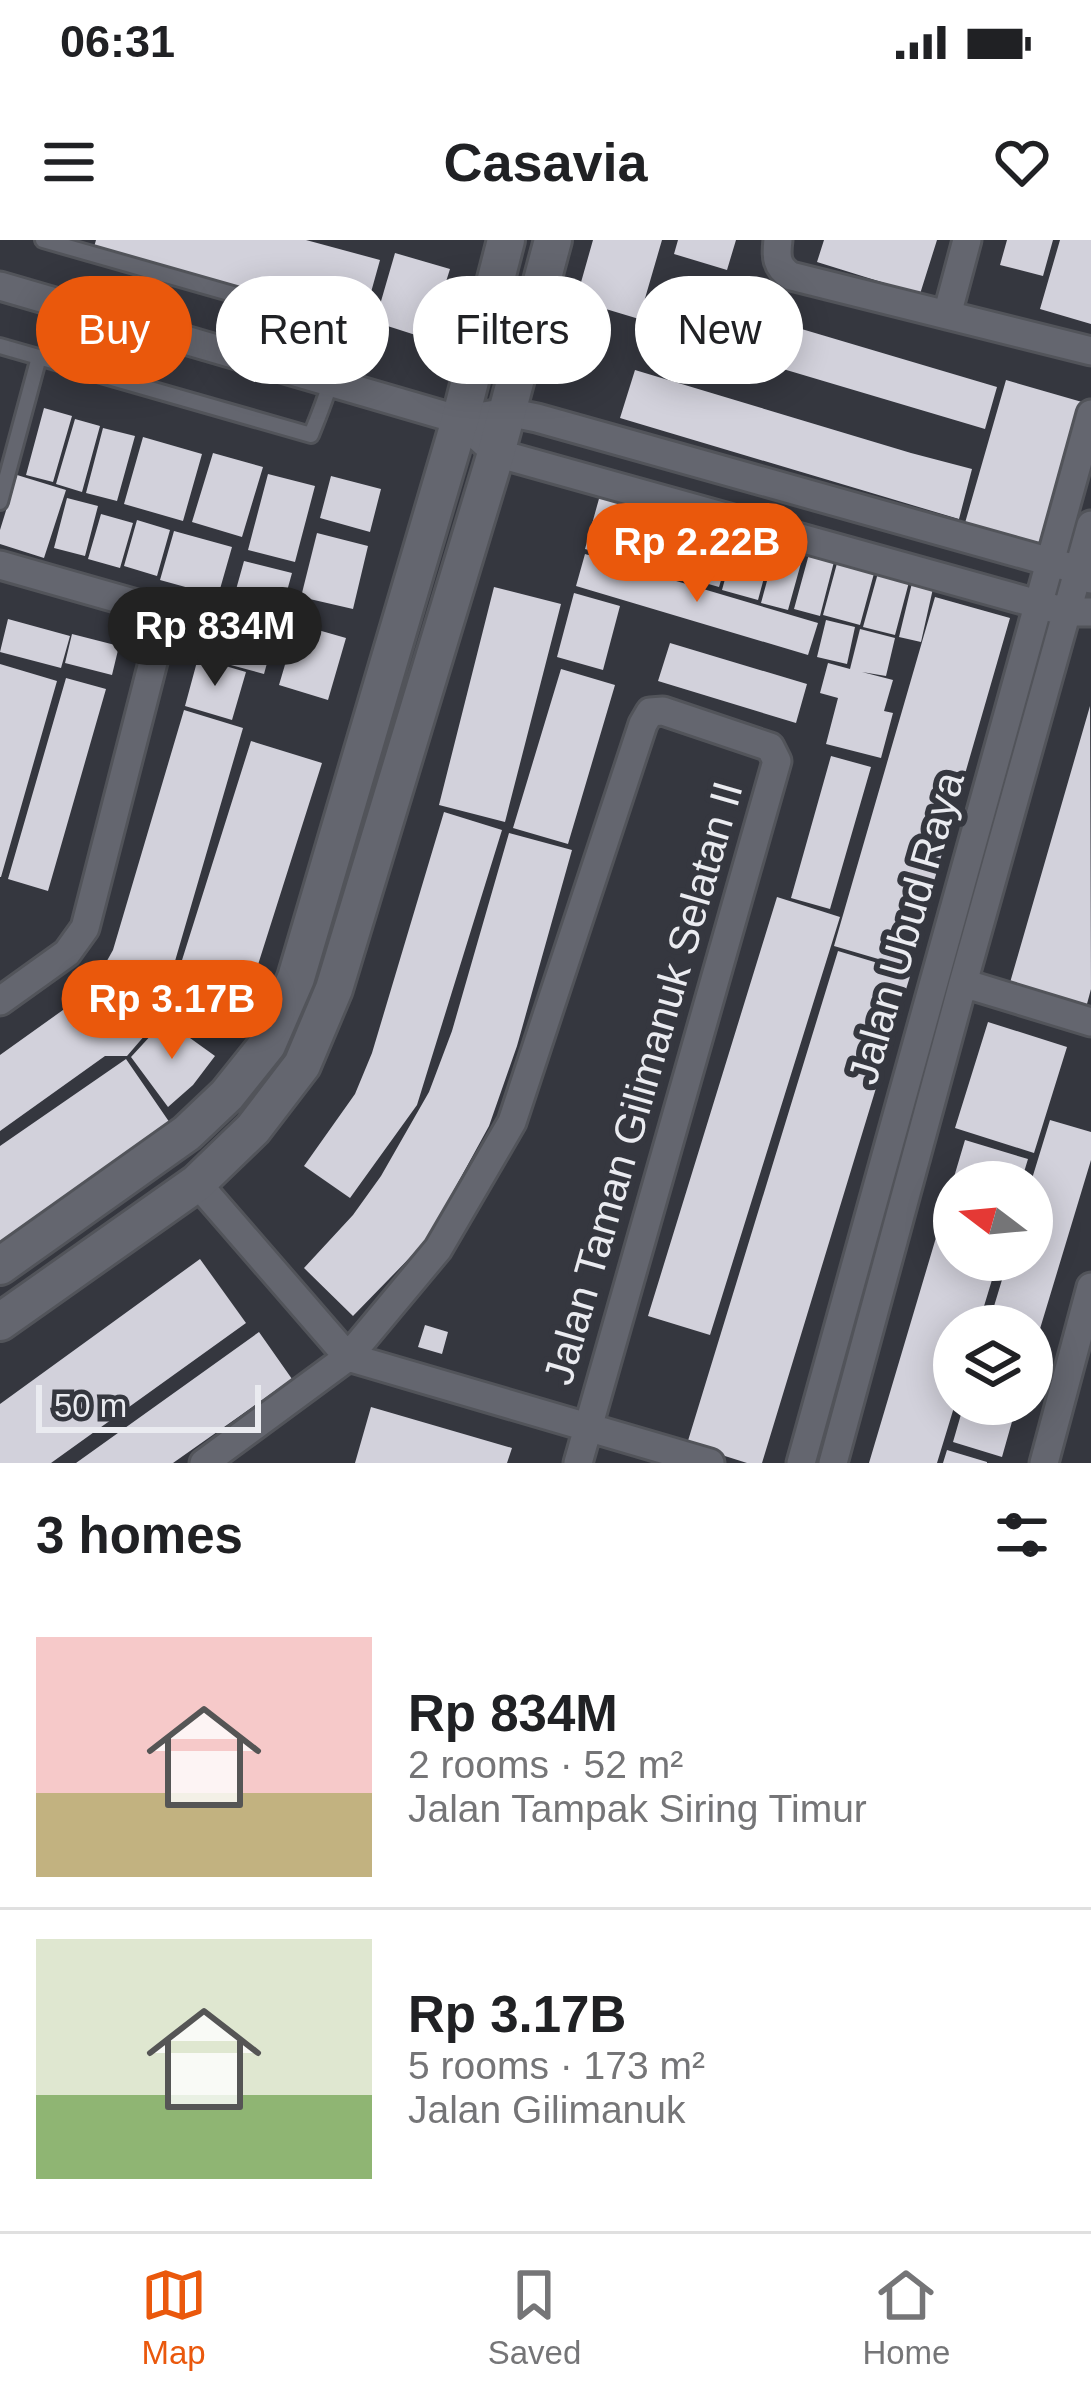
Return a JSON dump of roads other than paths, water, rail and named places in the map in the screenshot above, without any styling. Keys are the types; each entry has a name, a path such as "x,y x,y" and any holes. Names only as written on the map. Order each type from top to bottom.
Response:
{"street":[{"path":"0,1266 187,1132 227,1095 267,1046 296,978 460,420 506,240"},
{"path":"531,463 525,416 553,240"},
{"path":"778,240 777,262 791,276 1091,351"},
{"path":"947,315 967,240"},
{"path":"0,286 216,348"},
{"path":"339,384 460,420 525,416 1085,574"},
{"name":"Jalan Ubud Raya","path":"1065,610 1051,562 1091,414"},
{"path":"0,1322 197,1184 253,1129 302,1065 326,1008 496,453 525,416"},
{"path":"460,420 496,453 1065,610"},
{"name":"Jalan Ubud Raya","path":"801,1463 1040,653 1085,574 1091,525"},
{"path":"0,565 151,608 162,627 85,928 67,953 0,1001"},
{"name":"Jalan Ubud Raya","path":"833,1463 963,983 1040,653"},
{"name":"Jalan Taman Gilimanuk Selatan II","path":"348,1357 438,1249 512,1122 650,712 663,710 770,747 777,761 578,1463"},
{"path":"963,983 1091,1022"},
{"path":"197,1184 348,1357 710,1463"},
{"path":"1044,1463 1078,1390 1091,1287"},
{"path":"204,1463 348,1357"}],"lane":[{"path":"43,240 216,289"},
{"path":"0,346 36,356"},
{"path":"0,502 36,368"},
{"path":"133,384 311,435 331,384"}]}
